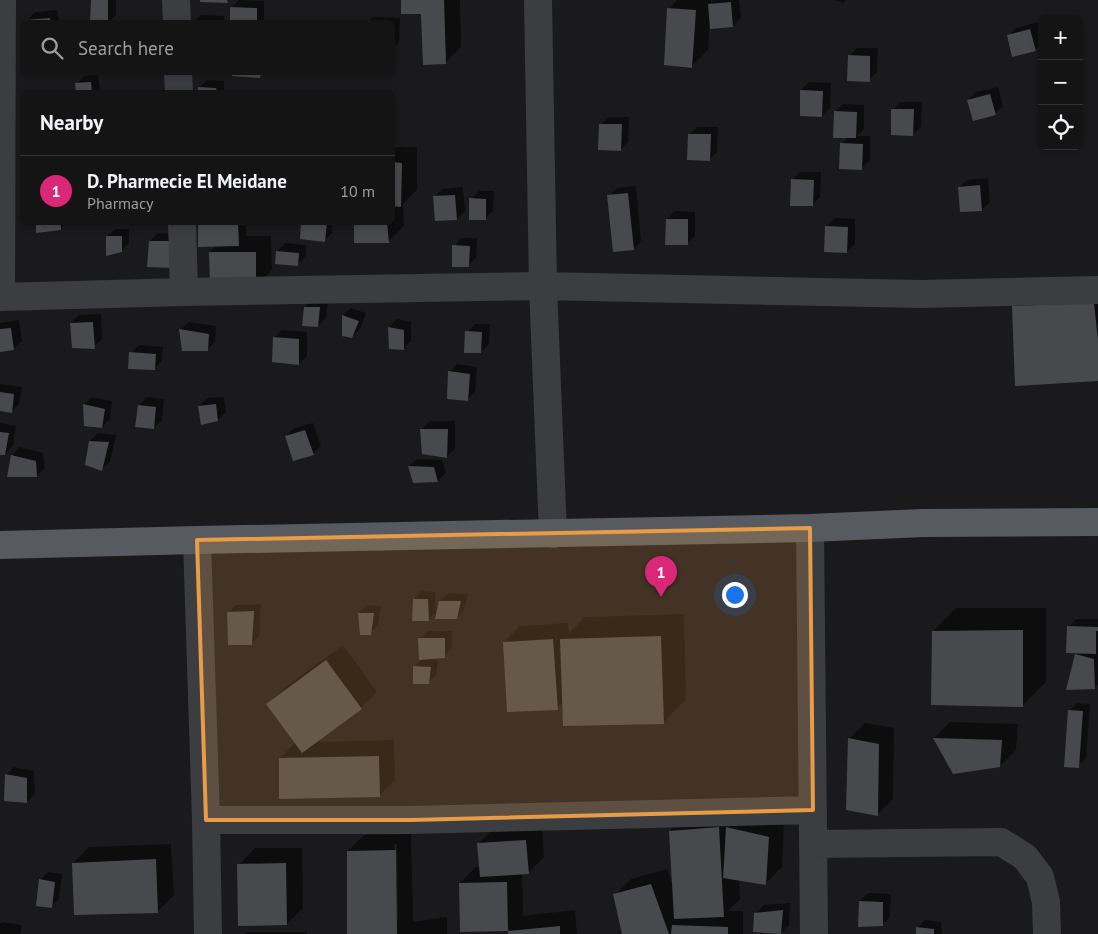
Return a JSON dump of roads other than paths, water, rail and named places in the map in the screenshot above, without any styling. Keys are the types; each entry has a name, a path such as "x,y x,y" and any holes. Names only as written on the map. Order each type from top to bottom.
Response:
{"main road":[{"path":"0,545 810,528 923,523 1098,522"}],"street":[{"path":"2,0 1,297 543,286 920,294 1098,290"},
{"path":"176,0 177,20"},
{"path":"538,0 543,286 552,534"},
{"path":"178,75 179,90"},
{"path":"182,225 184,292"},
{"path":"810,528 814,934"},
{"path":"197,540 208,934"},
{"path":"206,820 412,820 813,810"},
{"path":"813,844 1001,842 1025,857 1040,877 1046,902 1047,934"}],"place":[{"name":"D. Pharmecie El Meidane","path":"661,597"}]}
